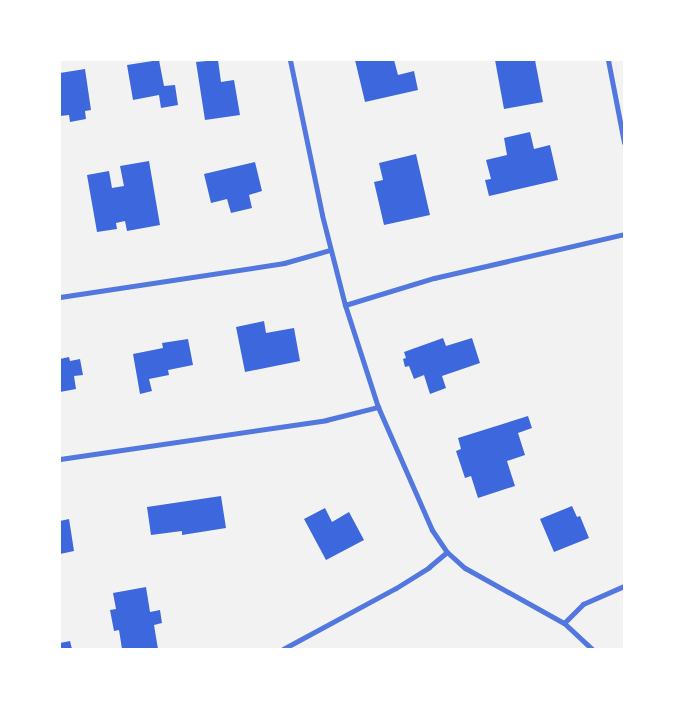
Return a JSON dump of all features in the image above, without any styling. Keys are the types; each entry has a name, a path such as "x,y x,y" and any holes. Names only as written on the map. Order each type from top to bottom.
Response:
{"street":[{"path":"290,60 330,250 345,304 378,407 432,530 447,552 465,568 564,623 592,649"},
{"path":"608,60 624,142"},
{"path":"345,304 425,280 624,234"},
{"path":"60,297 284,263 330,250"},
{"path":"60,459 326,420 378,407"},
{"path":"282,649 396,588 429,567 447,552"},
{"path":"564,623 583,604 624,586"}],"building":[{"path":"159,60 164,86 175,85 178,105 161,108 159,95 133,100 127,65"},
{"path":"218,60 221,82 234,80 240,115 205,120 196,62"},
{"path":"355,60 394,60 398,75 414,71 418,90 365,102"},
{"path":"495,60 535,60 543,102 504,109"},
{"path":"85,69 91,110 85,111 86,119 70,122 69,115 60,116 60,73"},
{"path":"530,132 534,149 550,145 558,180 489,196 485,180 491,179 486,160 507,155 504,138"},
{"path":"416,154 430,215 384,225 374,182 383,180 379,163"},
{"path":"149,161 160,225 127,231 125,221 116,223 117,229 97,232 87,175 109,171 112,188 124,186 120,166"},
{"path":"255,162 262,191 249,195 252,208 231,213 227,199 211,203 204,174"},
{"path":"264,321 266,333 294,328 300,361 245,372 236,327"},
{"path":"443,338 446,346 472,338 480,363 442,376 446,388 430,394 424,375 414,379 409,366 405,367 403,359 406,358 404,352"},
{"path":"188,339 193,365 168,370 169,375 149,379 152,391 140,394 133,354 163,348 162,343"},
{"path":"69,357 70,361 80,359 83,375 74,376 76,389 60,392 60,359"},
{"path":"528,416 532,428 518,433 525,455 507,461 515,486 478,498 471,476 465,478 456,451 461,449 458,438"},
{"path":"221,496 226,528 182,535 182,531 151,535 147,507"},
{"path":"572,506 577,517 580,516 589,538 554,552 540,519"},
{"path":"325,508 332,522 349,512 364,540 326,560 304,519"},
{"path":"69,519 74,551 60,554 60,521"},
{"path":"146,587 150,612 160,610 162,623 154,625 158,649 122,649 119,630 114,631 110,610 116,609 113,593"},
{"path":"70,641 72,649 60,649 60,643"}]}
